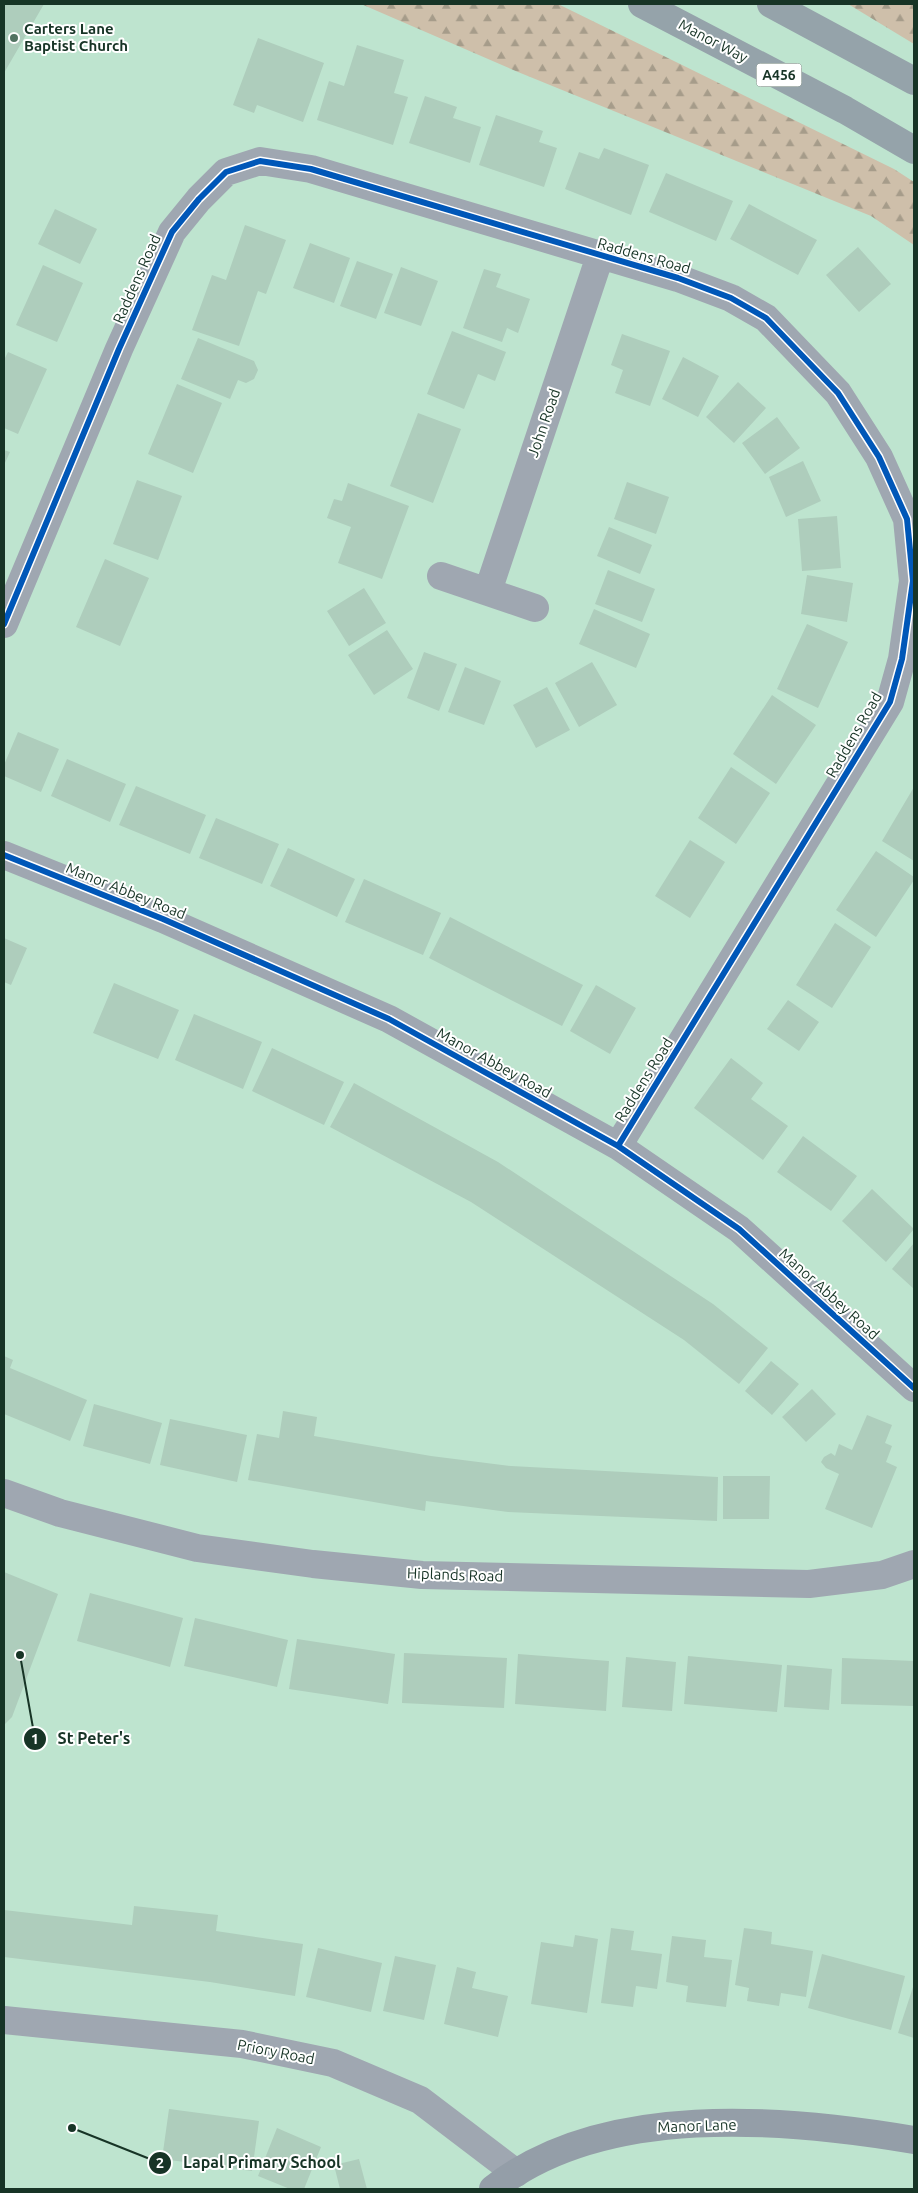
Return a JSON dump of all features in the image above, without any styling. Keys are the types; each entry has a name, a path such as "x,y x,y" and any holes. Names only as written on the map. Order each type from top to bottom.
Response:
{"highway":[{"name":"Manor Way","path":"642,4 845,110 914,150"},
{"path":"771,4 914,82"}],"main road":[{"name":"Manor Lane","path":"493,2189 516,2173 557,2152 612,2134 658,2126 739,2124 826,2127 914,2140"}],"street":[{"name":"Raddens Road","path":"4,624 116,358 172,232 198,199 226,172 260,161 311,169 678,278 731,298 766,318 819,372 855,416 879,456 907,519 913,581 902,659 890,702 618,1146"},
{"name":"John Road","path":"488,590 600,256"},
{"path":"441,576 488,590 535,608"},
{"name":"Manor Abbey Road","path":"4,855 163,919 389,1019 618,1146 739,1229 914,1388"},
{"name":"Hiplands Road","path":"4,1492 60,1513 197,1548 314,1564 422,1575 809,1584 882,1575 914,1564"},
{"name":"Priory Road","path":"4,2020 242,2044 333,2063 420,2100 516,2173"}],"green space":[{"path":"361,4 558,4 894,169 914,182 914,245 871,216 518,72"},
{"path":"848,4 914,4 914,44"}],"building":[{"name":"Carters Lane Baptist Church","path":"4,4 44,4 4,73"},
{"path":"258,38 324,63 303,122 257,105 254,113 233,105"},
{"path":"357,45 404,60 394,93 408,97 393,145 317,120 329,81 344,86"},
{"path":"425,96 457,107 453,118 481,127 470,163 409,143"},
{"path":"496,115 543,131 539,142 557,148 544,187 479,165"},
{"path":"604,148 649,165 631,215 565,189 579,152 599,159"},
{"path":"666,173 733,201 716,241 649,212"},
{"path":"749,204 817,240 798,275 730,239"},
{"path":"55,209 97,229 80,264 38,244"},
{"path":"245,225 286,240 266,294 258,291 239,346 192,330 212,275 226,280"},
{"path":"310,243 350,258 334,303 293,288"},
{"path":"858,247 891,284 859,312 826,275"},
{"path":"357,261 393,274 376,319 340,306"},
{"path":"43,265 83,283 57,342 16,325"},
{"path":"401,267 438,281 421,326 384,313"},
{"path":"484,269 501,274 496,287 530,299 518,333 507,328 502,342 463,328"},
{"path":"452,331 506,352 495,381 478,374 464,409 427,394"},
{"path":"622,334 670,351 650,406 615,393 623,370 611,365"},
{"path":"198,338 254,361 258,370 254,379 246,383 238,380 230,399 181,379"},
{"path":"8,352 47,369 18,434 4,428 4,360"},
{"path":"683,357 719,376 698,417 662,399"},
{"path":"738,382 766,408 734,443 706,417"},
{"path":"177,384 222,403 193,473 148,454"},
{"path":"418,413 461,429 433,503 390,486"},
{"path":"777,417 800,448 765,474 742,443"},
{"path":"4,450 10,452 4,465"},
{"path":"803,461 821,501 786,517 769,477"},
{"path":"137,480 182,496 158,560 113,544"},
{"path":"627,482 669,497 656,534 614,519"},
{"path":"348,483 409,506 382,579 338,563 351,527 327,518 334,499 342,501"},
{"path":"837,516 841,568 802,571 798,519"},
{"path":"609,527 652,545 640,574 597,556"},
{"path":"105,559 149,578 120,646 76,627"},
{"path":"608,570 655,589 642,622 595,604"},
{"path":"807,575 853,583 847,622 801,614"},
{"path":"364,588 386,623 349,646 327,611"},
{"path":"594,609 650,634 636,668 579,644"},
{"path":"807,624 848,642 818,708 777,689"},
{"path":"387,630 413,669 374,695 348,655"},
{"path":"424,652 457,664 439,711 407,698"},
{"path":"592,662 617,705 579,727 555,683"},
{"path":"465,667 501,681 484,725 448,712"},
{"path":"547,687 570,730 536,748 513,705"},
{"path":"772,695 816,725 776,784 733,754"},
{"path":"18,732 59,749 41,792 4,776 4,765"},
{"path":"67,759 126,784 110,822 51,796"},
{"path":"731,767 770,793 736,844 698,818"},
{"path":"136,786 206,815 190,854 119,825"},
{"path":"914,787 914,861 882,841"},
{"path":"216,818 279,844 262,884 199,858"},
{"path":"690,840 725,862 690,918 655,896"},
{"path":"288,848 355,879 337,917 270,886"},
{"path":"876,851 914,877 914,880 876,937 836,910"},
{"path":"364,879 441,913 423,955 345,922"},
{"path":"450,917 583,985 562,1026 429,958"},
{"path":"835,923 871,947 832,1008 796,985"},
{"path":"4,938 27,948 11,985 4,982"},
{"path":"114,983 179,1010 158,1059 93,1033"},
{"path":"596,985 636,1008 610,1054 570,1031"},
{"path":"788,1000 819,1022 799,1051 767,1029"},
{"path":"194,1014 262,1042 243,1089 175,1060"},
{"path":"272,1048 344,1082 324,1125 252,1091"},
{"path":"731,1058 763,1083 751,1099 788,1126 763,1160 694,1108"},
{"path":"354,1083 498,1162 713,1304 768,1348 739,1384 684,1340 471,1202 330,1127"},
{"path":"803,1136 857,1176 831,1211 777,1172"},
{"path":"872,1189 914,1229 886,1262 842,1221"},
{"path":"914,1243 914,1289 892,1269"},
{"path":"4,1356 13,1360 10,1368 87,1400 70,1441 4,1414"},
{"path":"771,1361 799,1384 772,1415 745,1391"},
{"path":"812,1389 836,1414 806,1442 782,1417"},
{"path":"94,1404 162,1423 150,1464 83,1446"},
{"path":"283,1411 317,1417 314,1436 431,1456 511,1466 718,1477 717,1521 508,1512 426,1501 425,1511 248,1480 257,1434 279,1438"},
{"path":"867,1415 892,1425 885,1443 892,1446 886,1462 897,1467 872,1528 825,1509 839,1474 826,1468 821,1462 824,1457 831,1453 835,1456 839,1444 852,1450"},
{"path":"170,1419 247,1435 237,1482 160,1465"},
{"path":"723,1476 770,1476 769,1519 723,1519"},
{"path":"4,1572 58,1594 12,1717 4,1725"},
{"path":"90,1593 183,1618 170,1667 77,1641"},
{"path":"195,1618 288,1640 277,1687 184,1666"},
{"path":"297,1639 395,1654 388,1704 289,1689"},
{"path":"404,1653 507,1658 504,1708 402,1703"},
{"path":"518,1654 609,1661 606,1711 515,1704"},
{"path":"688,1656 782,1665 777,1712 684,1704"},
{"path":"626,1657 676,1662 672,1711 622,1707"},
{"path":"842,1658 914,1661 914,1706 841,1704"},
{"path":"787,1665 832,1669 829,1710 784,1707"},
{"path":"134,1906 218,1915 216,1931 303,1944 295,1996 210,1982 4,1957 4,1910 132,1925"},
{"path":"611,1928 634,1931 631,1950 662,1954 657,1989 636,1986 633,2007 601,2003"},
{"path":"744,1928 772,1932 771,1944 813,1951 806,1997 781,1993 779,2006 747,2001 749,1988 735,1985"},
{"path":"575,1935 598,1939 587,2013 531,2004 541,1942 573,1947"},
{"path":"672,1936 706,1940 704,1957 732,1960 726,2007 686,2002 688,1986 666,1982"},
{"path":"318,1948 382,1963 371,2012 306,1997"},
{"path":"822,1954 905,1976 891,2030 808,2008"},
{"path":"395,1956 436,1965 424,2020 383,2011"},
{"path":"457,1967 476,1972 472,1988 508,1996 498,2037 444,2024"},
{"path":"914,1984 914,2038 898,2033"},
{"path":"169,2109 259,2121 252,2171 162,2159"},
{"path":"277,2128 321,2147 304,2189 290,2189 258,2176"},
{"path":"359,2159 367,2189 340,2189 334,2165"}],"cycle path":[{"path":"4,624 119,349 172,232 199,199 226,172 260,161 311,169 678,278 731,298 766,318 838,393 879,457 907,519 913,581 902,659 890,702 618,1146"},
{"path":"4,855 163,919 389,1019 618,1146 739,1229 914,1388"}],"place":[{"name":"Carters Lane Baptist Church","path":"14,38"},
{"name":"St Peter's","path":"20,1655"},
{"name":"Lapal Primary School","path":"72,2128"}]}
